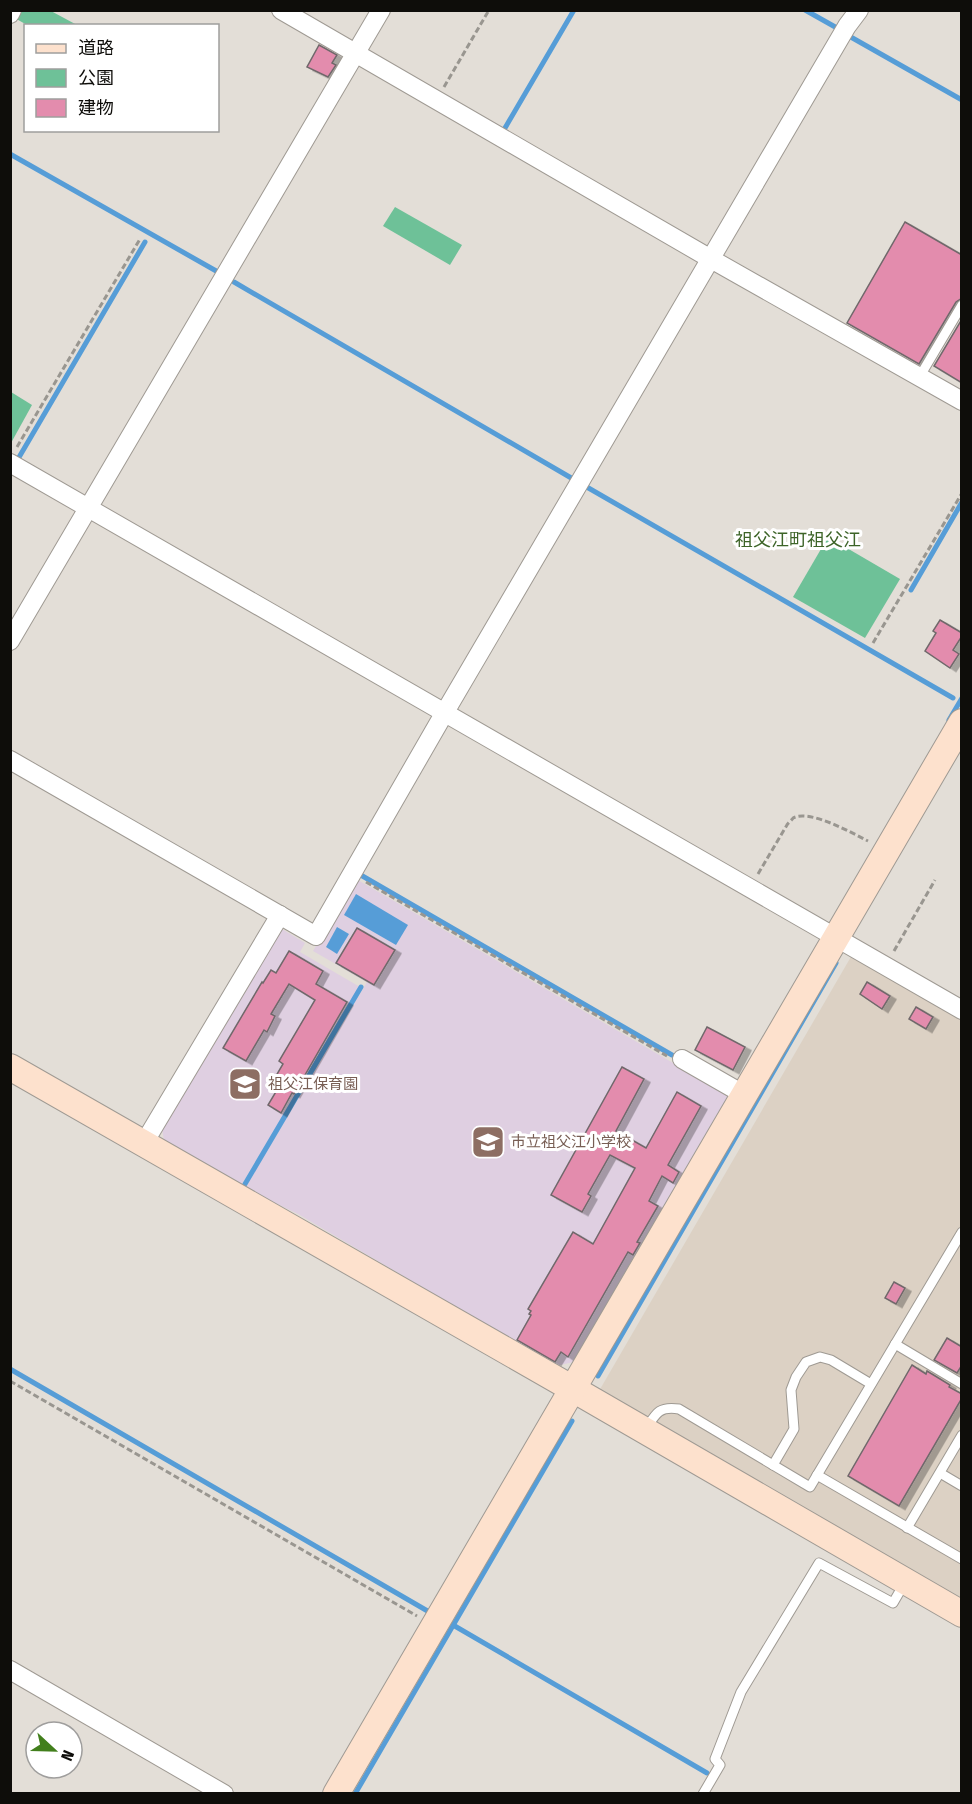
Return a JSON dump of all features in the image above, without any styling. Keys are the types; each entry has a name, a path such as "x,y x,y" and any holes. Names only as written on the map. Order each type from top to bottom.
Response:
{"street":[{"path":"281,10 711,259 962,401"},
{"path":"10,641 381,10"},
{"path":"10,759 316,936 847,26 859,10"},
{"path":"13,456 88,508 962,1010"},
{"path":"336,1794 962,722"},
{"path":"144,1143 280,915"},
{"path":"681,1059 743,1095"},
{"path":"10,1067 962,1614"},
{"path":"10,1670 224,1794"}],"lane":[{"path":"920,376 962,304"},
{"path":"645,1431 655,1414 666,1407 679,1409 810,1487 962,1232"},
{"path":"895,1344 962,1384"},
{"path":"773,1465 794,1429 791,1390 806,1362 819,1357 831,1360 871,1384"},
{"path":"908,1528 962,1435"},
{"path":"939,1473 962,1486"},
{"path":"817,1475 962,1559"},
{"path":"703,1794 720,1765 715,1759 741,1692 819,1563 893,1603 906,1582"}],"path":[{"path":"437,100 489,10"},
{"path":"13,456 140,239"},
{"path":"873,643 962,493"},
{"path":"750,888 793,818 814,817 886,849"},
{"path":"351,874 675,1061 681,1059"},
{"path":"885,966 935,880"},
{"path":"10,1381 434,1626"}],"shaded area":[{"name":"市立祖父江小学校","path":"356,879 730,1096 578,1361 556,1366 298,1214 245,1188 367,982 313,951"},
{"name":"祖父江保育園","path":"282,929 305,943 300,952 360,987 241,1186 164,1141 162,1128 277,930"},
{"path":"852,955 961,1018 961,1601 599,1391"}],"green space":[{"path":"17,11 51,11 75,24 25,24 13,17"},
{"path":"395,207 462,245 450,265 383,226"},
{"path":"11,392 32,405 11,443"},
{"path":"828,537 900,579 865,638 793,597"}],"water":[{"path":"356,894 408,925 396,945 344,915"},
{"path":"337,927 349,934 337,954 326,947"}],"building":[{"path":"319,45 337,55 332,63 336,65 328,77 307,67"},
{"path":"905,222 962,255 962,298 956,302 919,364 847,323"},
{"path":"962,319 962,383 934,366"},
{"path":"940,620 962,633 953,650 959,654 950,668 925,651 936,633 933,631"},
{"path":"357,928 395,950 374,985 336,963"},
{"path":"289,951 323,971 316,984 347,1002 281,1113 268,1105 280,1085 273,1081 283,1064 279,1061 315,1000 289,984 271,1014 275,1016 267,1032 264,1030 246,1061 223,1048 262,982 271,970 276,973"},
{"path":"867,982 890,996 882,1009 860,994"},
{"path":"916,1007 933,1017 926,1029 909,1019"},
{"path":"707,1027 745,1047 733,1070 695,1050"},
{"path":"622,1067 644,1079 616,1131 646,1148 677,1092 701,1106 668,1165 679,1172 673,1183 662,1176 649,1201 658,1206 637,1242 640,1243 633,1255 628,1252 568,1357 561,1352 555,1362 517,1340 531,1315 528,1309 573,1232 593,1244 635,1168 610,1155 588,1194 591,1196 582,1212 551,1195"},
{"path":"894,1282 905,1288 896,1304 885,1298"},
{"path":"947,1338 962,1347 962,1365 957,1373 934,1360"},
{"path":"912,1365 950,1385 949,1387 962,1394 962,1398 899,1506 848,1476"}],"waterway":[{"path":"505,128 574,10"},
{"path":"805,10 837,28"},
{"path":"849,36 962,100"},
{"path":"10,154 218,272"},
{"path":"18,459 145,242"},
{"path":"234,282 573,479"},
{"path":"585,486 953,698"},
{"path":"911,590 962,502"},
{"path":"949,720 962,698"},
{"path":"359,874 672,1055"},
{"path":"598,1376 836,963"},
{"path":"245,1184 361,987"},
{"path":"10,1369 431,1613"},
{"path":"355,1794 572,1421"},
{"path":"453,1625 707,1773"}],"place":[{"name":"祖父江保育園","path":"245,1084"},
{"name":"市立祖父江小学校","path":"488,1142"}],"district":[{"name":"祖父江町祖父江","path":"798,540"}]}
